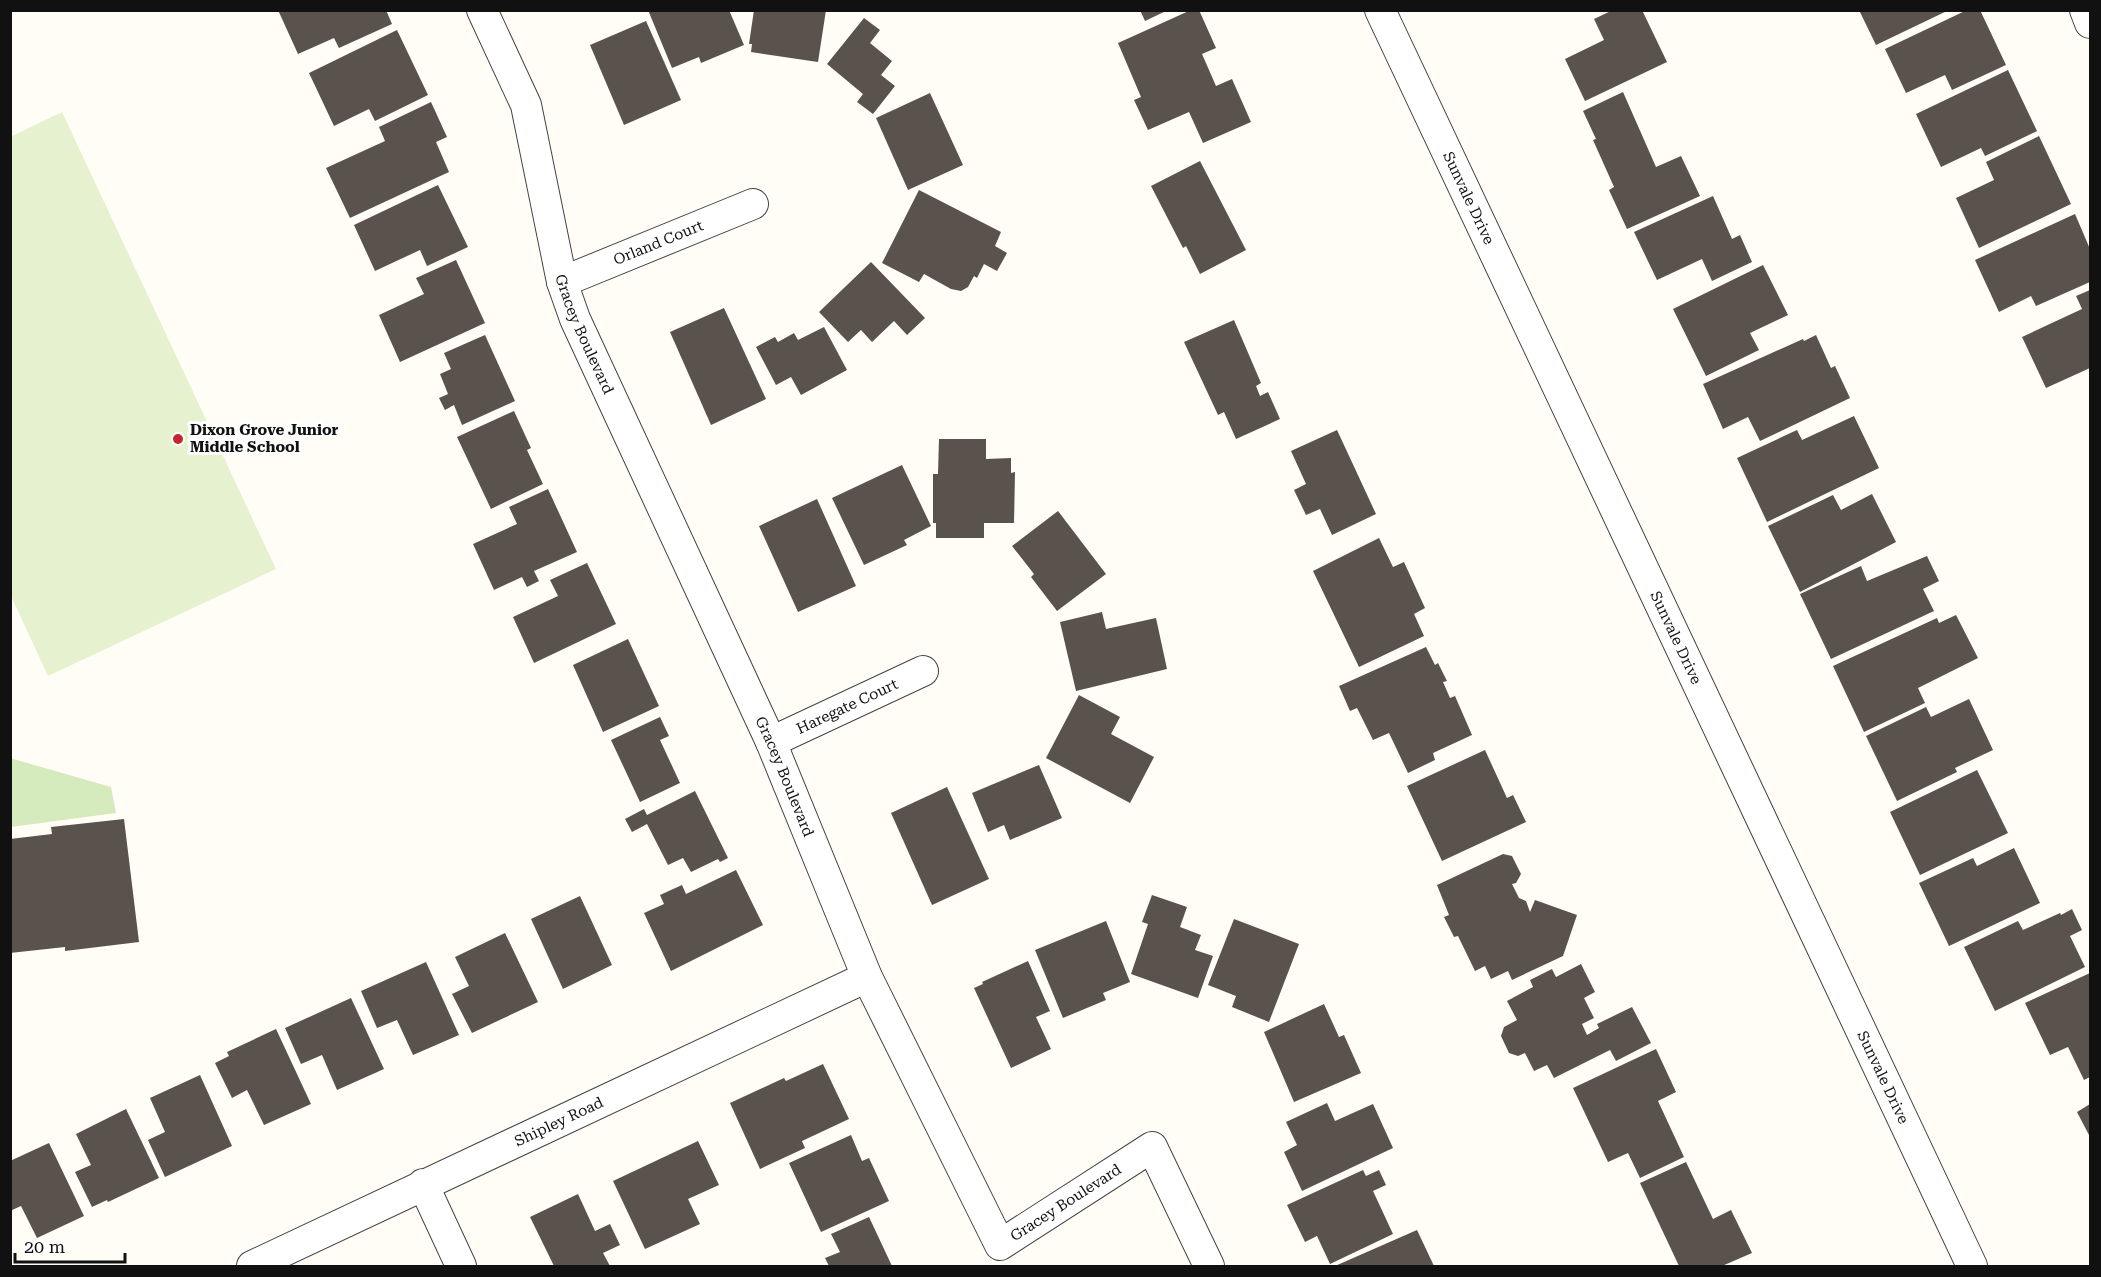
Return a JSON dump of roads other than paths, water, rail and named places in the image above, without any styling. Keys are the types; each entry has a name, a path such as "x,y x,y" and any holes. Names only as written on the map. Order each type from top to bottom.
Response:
{"street":[{"name":"Gracey Boulevard","path":"482,10 526,105 562,282 575,319 771,742 867,977 1000,1245 1152,1148 1209,1266"},
{"name":"Sunvale Drive","path":"1380,10 1972,1266"},
{"path":"2085,10 2091,23"},
{"name":"Orland Court","path":"562,282 753,204"},
{"name":"Haregate Court","path":"771,742 923,671"},
{"name":"Shipley Road","path":"252,1266 867,977"},
{"path":"423,1184 461,1266"}],"place":[{"name":"Dixon Grove Junior Middle School","path":"178,439"}]}
